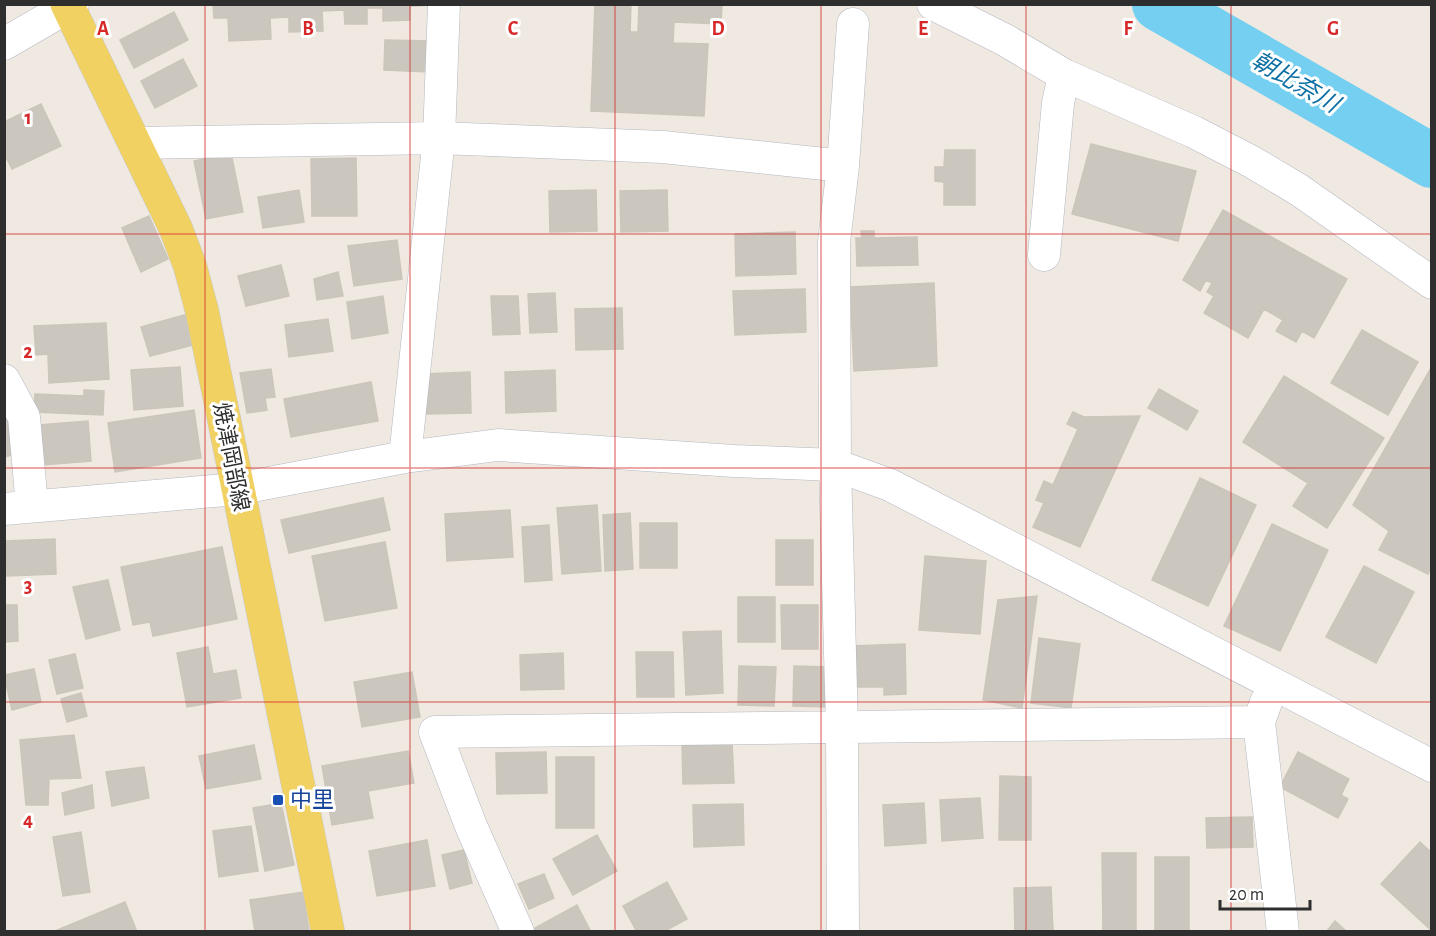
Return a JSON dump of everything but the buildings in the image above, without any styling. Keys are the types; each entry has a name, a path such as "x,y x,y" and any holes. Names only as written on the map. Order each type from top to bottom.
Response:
{"main road":[{"name":"焼津岡部線","path":"69,5 176,229 190,266 202,310 328,932"}],"street":[{"path":"405,457 439,138 444,4"},
{"path":"933,4 1005,40 1065,75 1194,132 1252,162 1299,190 1431,283"},
{"path":"4,44 69,5"},
{"path":"843,932 842,728 835,465 834,242 843,166 853,24"},
{"path":"1044,255 1058,103 1065,75"},
{"path":"134,143 439,138 663,147 843,166"},
{"path":"4,380 24,417 18,508 237,489 405,457 498,445 734,461 835,465 890,485 1272,684 1424,752"},
{"path":"1272,684 1259,723 1283,932"},
{"path":"518,932 471,826 435,732 1259,723"}],"waterway":[{"name":"朝比奈川","path":"1159,4 1432,161"}],"place":[{"name":"中里","path":"278,800"}]}
